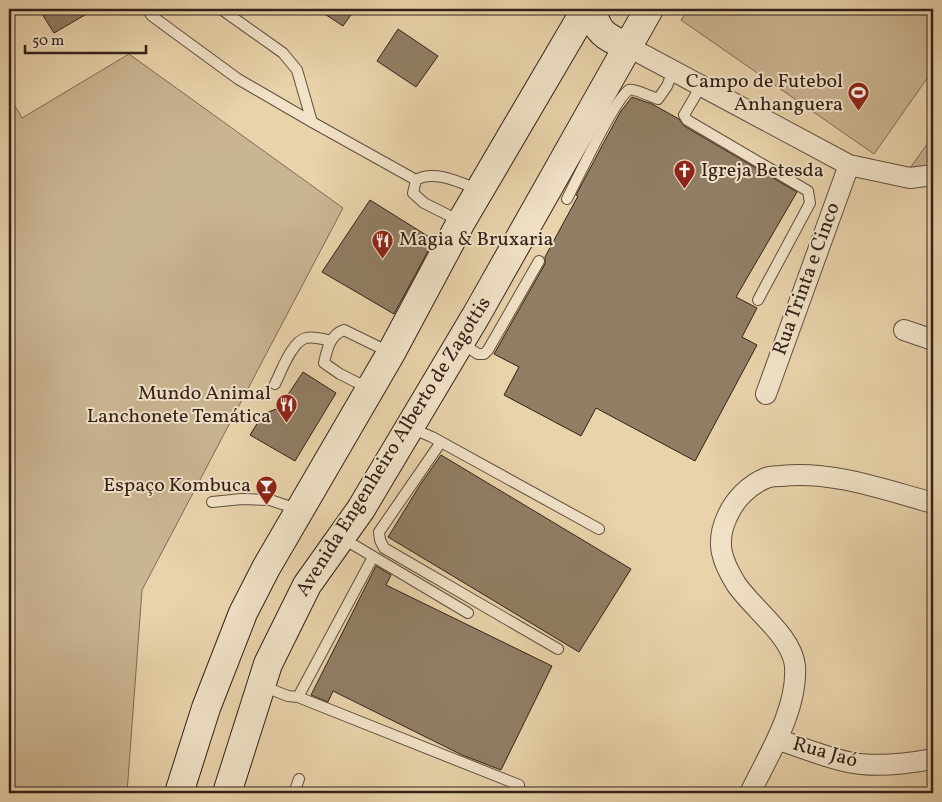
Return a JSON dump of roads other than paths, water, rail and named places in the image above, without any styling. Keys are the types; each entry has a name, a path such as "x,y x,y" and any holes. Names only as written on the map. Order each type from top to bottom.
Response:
{"main road":[{"path":"179,793 206,708 244,613 266,568 371,389 461,222 586,9"},
{"path":"593,9 594,22 600,30 627,46"},
{"name":"Avenida Engenheiro Alberto de Zagottis","path":"227,793 268,664 307,585 361,510 460,343 649,9"}],"street":[{"path":"627,46 848,165 910,178 933,175"},
{"name":"Rua Trinta e Cinco","path":"766,394 848,165"},
{"path":"904,330 933,340"},
{"path":"750,793 777,739 792,700 795,683 795,665 791,650 781,635 737,585 723,560 720,543 721,528 730,508 748,488 767,478 800,474 834,478 933,503"},
{"name":"Rua Jaó","path":"777,739 848,762 872,765 910,763 933,759"}],"lane":[{"path":"147,9 152,16 238,78 416,180"},
{"path":"221,9 283,52 297,70 312,122"},
{"path":"567,199 615,107 628,91 634,89 658,99 667,86 673,71"},
{"path":"701,86 684,115 687,120 808,191 810,203 758,300"},
{"path":"461,222 424,203 413,194 416,180 421,176 433,176 480,190"},
{"path":"460,343 478,354 484,354 488,350 539,261"},
{"path":"371,389 340,374 324,363 326,351 331,341 337,332 344,330 391,353"},
{"path":"275,384 294,347 299,342 306,338 331,341"},
{"path":"410,427 600,528"},
{"path":"441,442 379,532 384,548 558,649"},
{"path":"212,502 242,499 270,500 300,510"},
{"path":"341,538 468,614"},
{"path":"298,697 373,558"},
{"path":"262,685 288,696 298,697 519,785"},
{"path":"294,793 299,779"}],"place":[{"name":"Campo de Futebol Anhanguera","path":"859,112"},
{"name":"Igreja Betesda","path":"685,190"},
{"name":"Magia & Bruxaria","path":"383,259"},
{"name":"Mundo Animal Lanchonete Temática","path":"287,424"},
{"name":"Espaço Kombuca","path":"267,505"}]}
